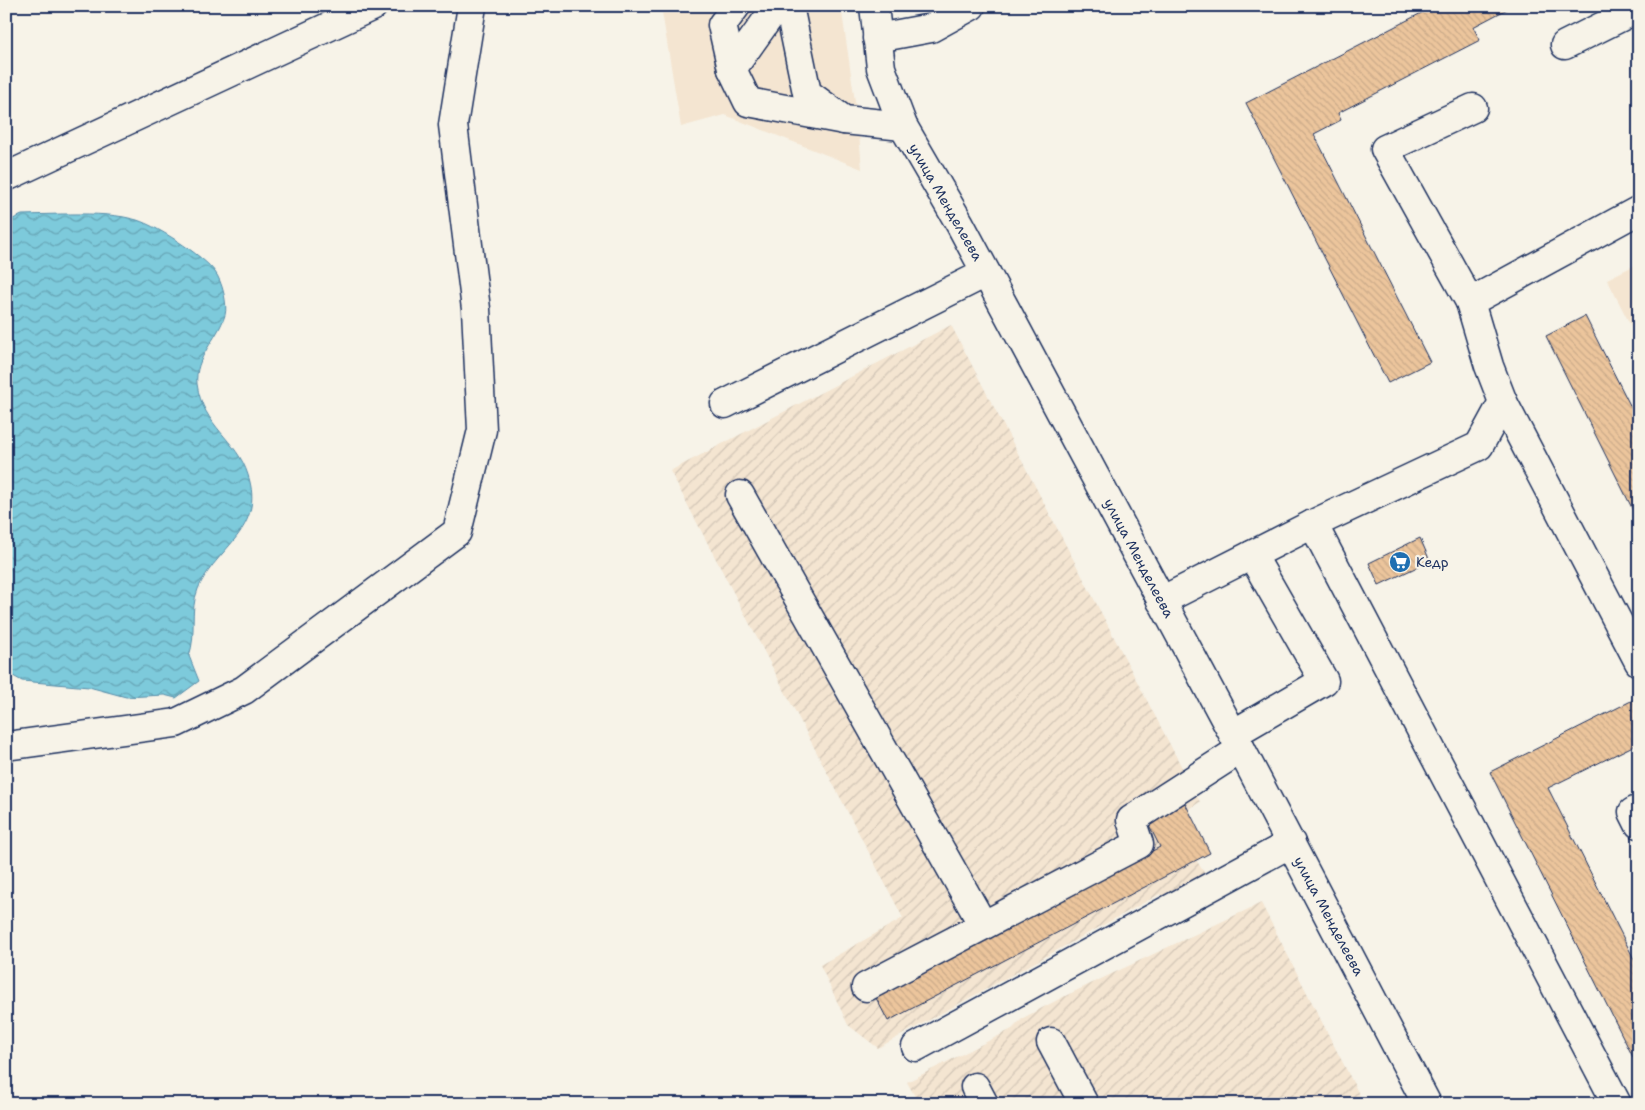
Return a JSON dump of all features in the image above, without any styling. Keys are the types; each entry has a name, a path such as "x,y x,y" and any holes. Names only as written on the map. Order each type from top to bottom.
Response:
{"street":[{"path":"6,177 373,6"},
{"path":"6,746 176,723 244,690 457,532 482,430 476,309 453,125 472,6"},
{"path":"736,6 722,25 732,69 748,102 844,120 902,126"},
{"path":"732,69 777,6"},
{"path":"789,6 807,93 844,120"},
{"name":"улица Менделеева","path":"874,6 881,68 902,126 986,273 1291,843 1427,1104"},
{"path":"877,38 930,28 971,6"},
{"path":"1565,45 1639,8"},
{"path":"1473,108 1385,149 1470,302 1489,366 1503,402 1639,662"},
{"path":"1470,302 1639,210"},
{"path":"725,404 986,273"},
{"path":"1162,601 1312,524 1479,446 1503,402"},
{"path":"740,495 983,925"},
{"path":"1312,524 1617,1104"},
{"path":"866,987 1139,844 1131,820 1324,681 1252,555"},
{"path":"1639,809 1633,812 1639,824"},
{"path":"916,1047 1291,843"},
{"path":"1051,1042 1084,1104"}],"shaded area":[{"path":"661,6 841,6 858,122 862,169 725,115 681,127"},
{"path":"1639,263 1639,342 1607,279"},
{"path":"951,325 1200,802 1171,820 1205,874 1164,900 1160,894 878,1048 848,1025 820,965 903,918 670,471"},
{"path":"1261,903 1364,1104 919,1104 907,1082 1012,1029 1023,1018 1063,997"}],"water":[{"path":"22,215 115,216 133,219 153,227 189,249 209,265 218,276 224,293 225,315 199,365 197,384 200,399 206,411 243,463 252,494 250,510 245,524 237,537 206,574 195,597 193,639 189,656 199,681 176,698 164,695 126,697 89,687 22,681 6,672 6,222"}],"building":[{"path":"1435,6 1513,6 1473,27 1480,40 1338,113 1341,120 1314,134 1430,362 1388,383 1246,103"},
{"path":"1585,316 1639,423 1639,522 1546,336"},
{"name":"Кедр","path":"1420,538 1430,561 1379,585 1369,563"},
{"path":"1639,697 1639,743 1548,788 1639,969 1639,1069 1490,772"},
{"path":"1185,803 1210,853 888,1021 875,996 1160,847 1148,823"}],"place":[{"name":"Кедр","path":"1400,562"}]}
